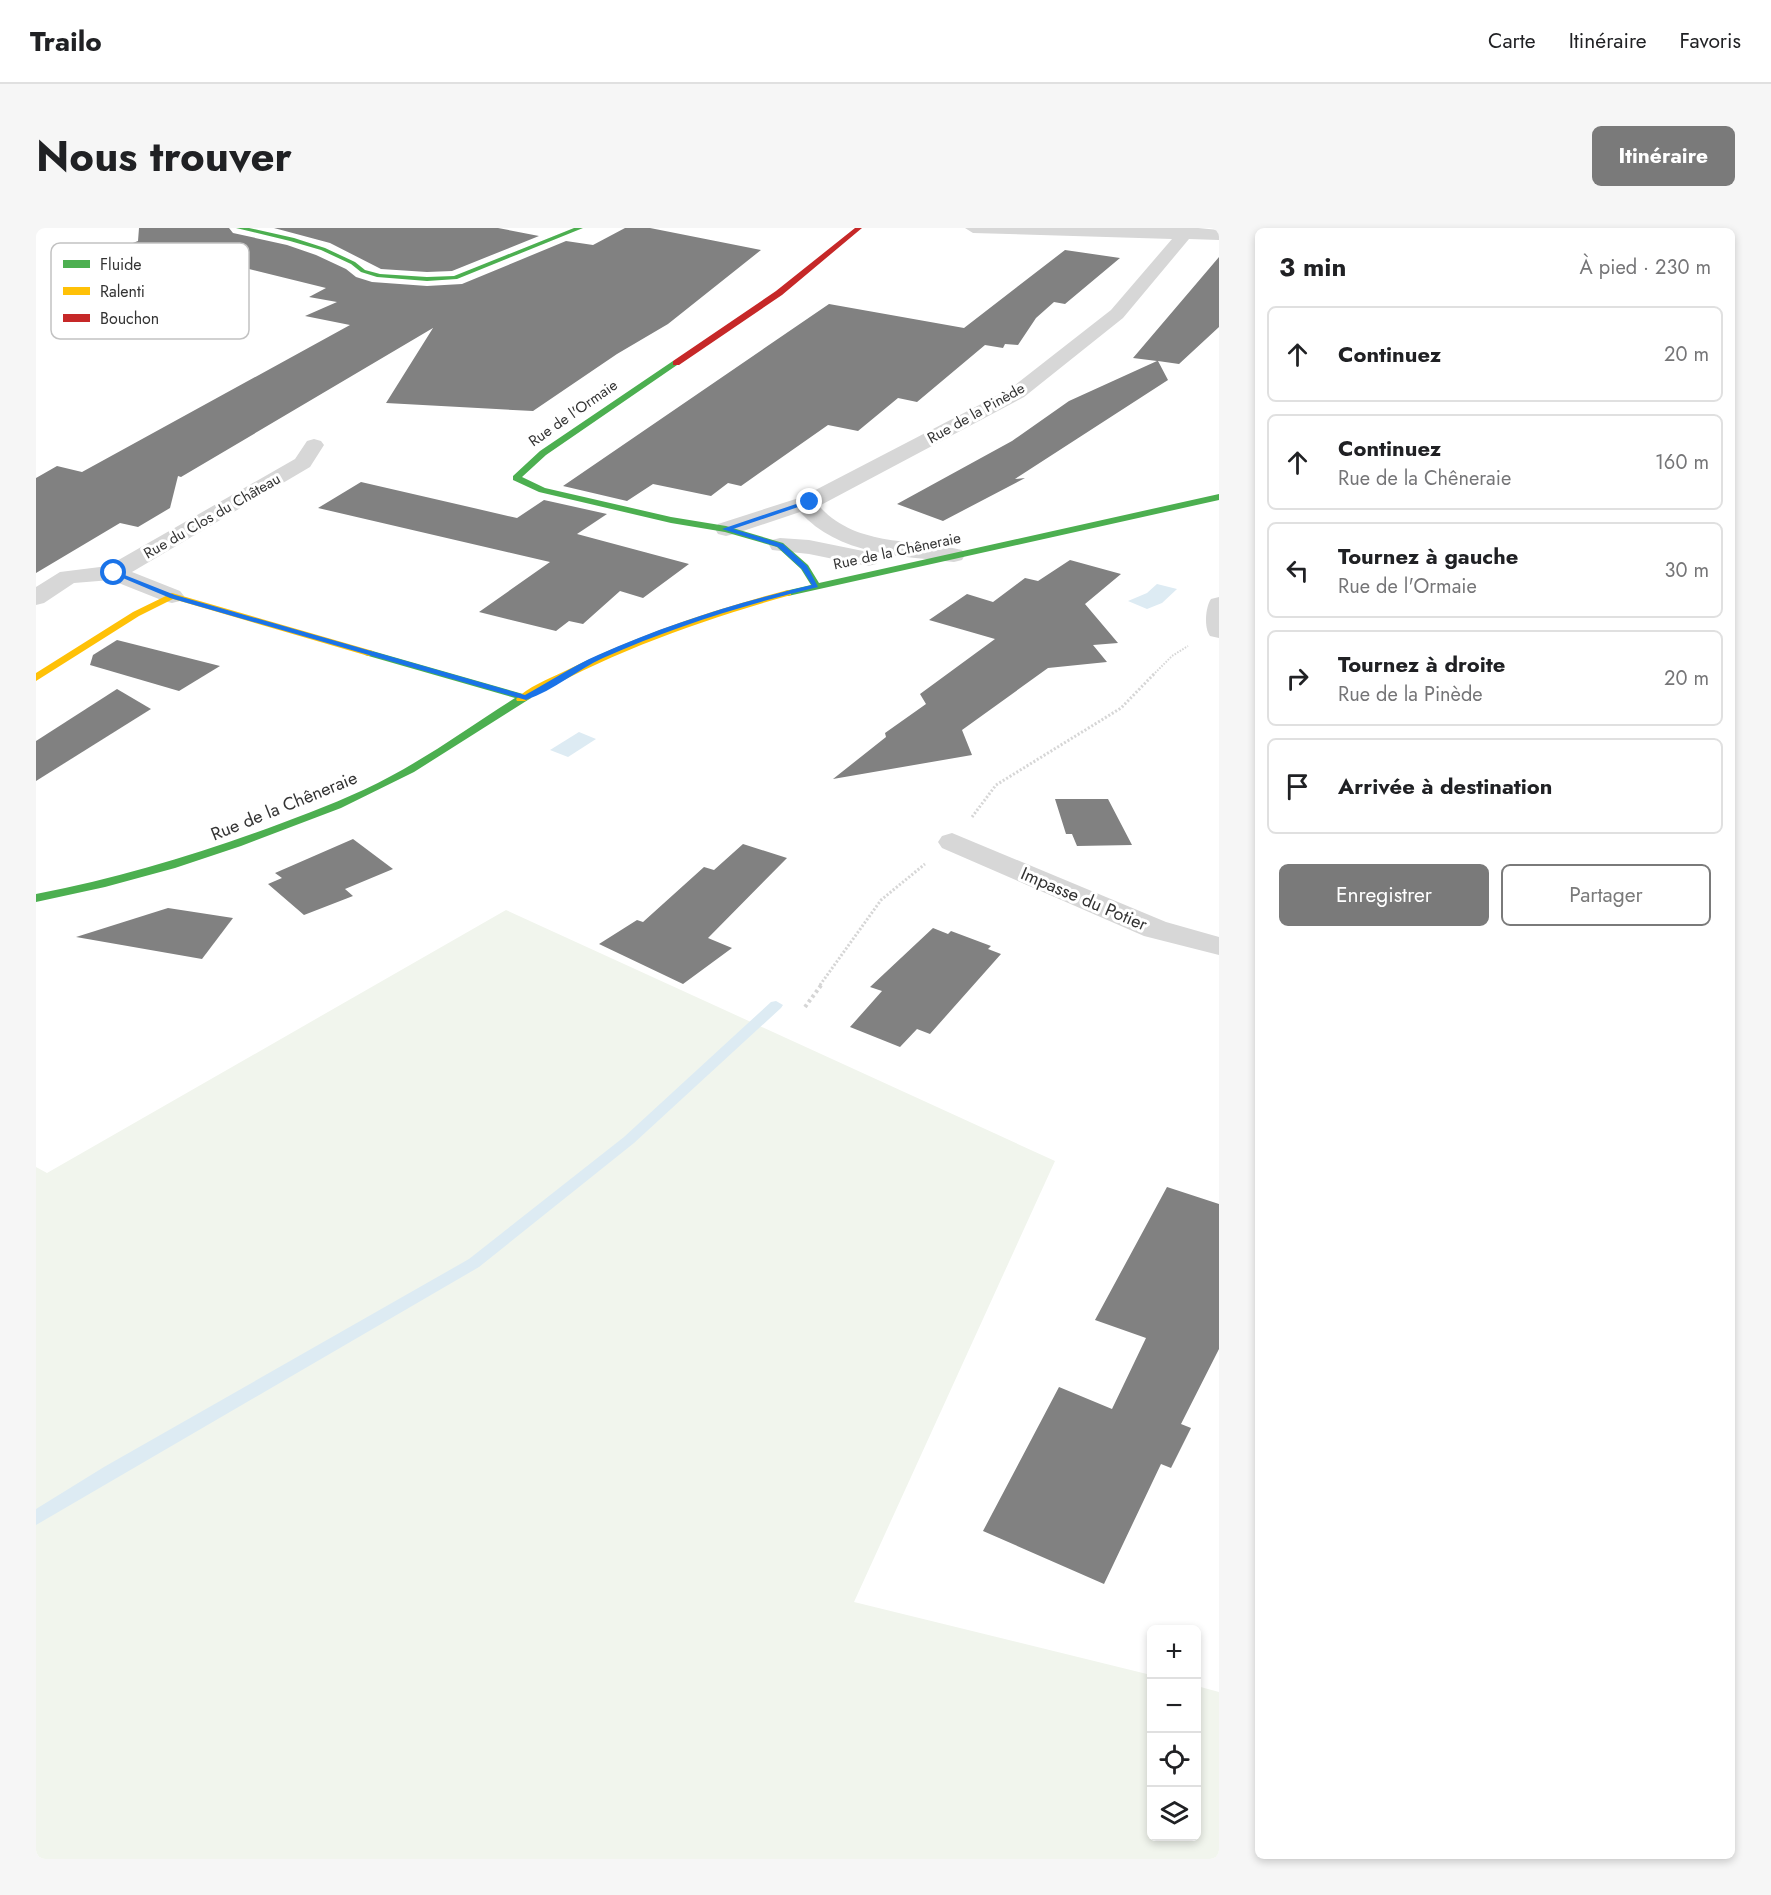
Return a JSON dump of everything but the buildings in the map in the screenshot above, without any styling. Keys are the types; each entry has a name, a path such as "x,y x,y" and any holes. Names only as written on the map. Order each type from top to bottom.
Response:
{"street":[{"path":"239,228 292,239 323,249 353,263 363,271 379,276 427,279 456,278 580,228"},
{"name":"Rue de l'Ormaie","path":"816,586 805,567 780,545 726,529 671,520 542,490 516,478 543,453 779,293 859,228"},
{"path":"973,228 1187,231 1219,235"},
{"name":"Rue de la Pinède","path":"726,529 805,504 1017,393 1117,314 1187,231"},
{"name":"Rue du Clos du Château","path":"36,598 68,577 114,573 303,464 314,446"},
{"name":"Rue de la Chêneraie","path":"36,898 78,892 158,872 256,838 390,782 526,698 599,657 679,624 750,602 816,586 1145,511 1219,497"},
{"path":"805,504 812,515 824,524 848,536 882,546 954,555"},
{"path":"780,545 809,547 906,566"},
{"path":"114,573 172,596 526,698"},
{"path":"36,678 136,614 172,596"},
{"path":"1219,604 1219,631"},
{"name":"Impasse du Potier","path":"952,842 1155,929 1219,946"}],"path":[{"path":"805,1007 881,900 952,842 996,785 1121,708 1172,656 1219,631"}],"shaded area":[{"path":"1157,584 1177,589 1162,603 1147,609 1128,601 1147,593"},
{"path":"579,732 596,739 568,757 550,750"},
{"path":"506,910 1055,1161 854,1602 1147,1674 1147,1841 1201,1841 1201,1687 1219,1692 1219,1859 36,1859 36,1167 47,1173"}],"waterway":[{"path":"36,1518 110,1472 474,1263 629,1140 776,1005"}],"traffic: fast":[{"path":"239,228 292,239 323,249 353,263 363,271 379,276 427,279 455,278 580,228"},
{"path":"676,363 543,453 516,478 542,490 671,520 726,529 780,545 805,567 816,586"},
{"path":"788,593 1219,497"},
{"path":"369,653 526,698"},
{"path":"36,898 105,884 171,865 269,832 337,805 410,770 521,699"}],"traffic: slow":[{"path":"521,699 618,650 684,624 788,593"},
{"path":"36,678 136,614 172,596 369,653"}],"traffic: jam":[{"path":"676,363 779,293 859,228"}],"route":[{"path":"114,573 172,596 526,698 599,657 679,624 750,602 816,586 805,567 780,545 726,529 810,502"}]}
